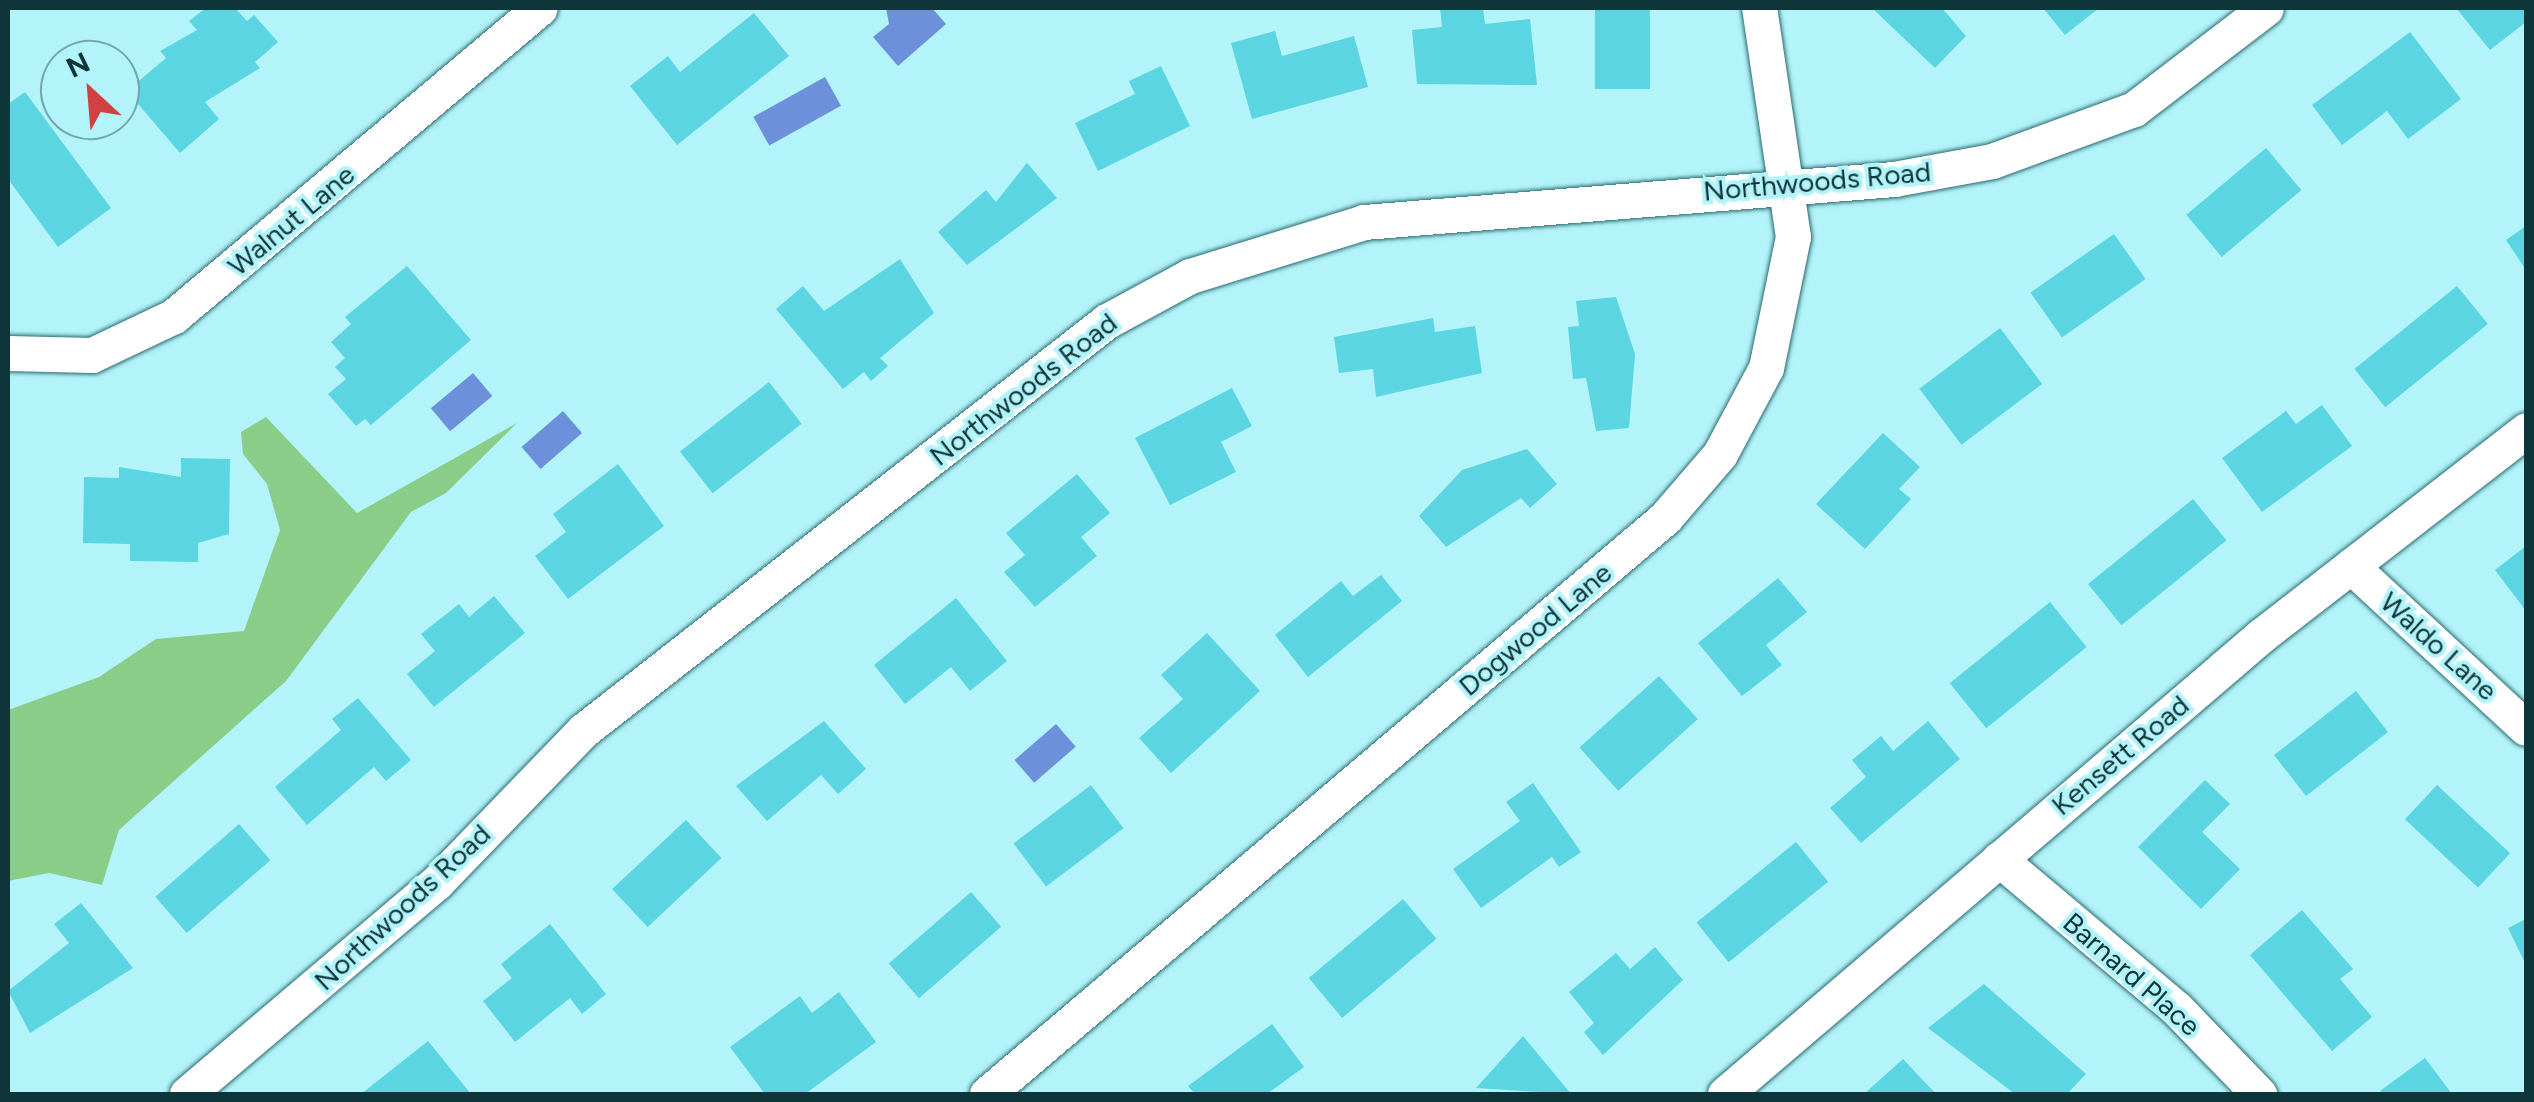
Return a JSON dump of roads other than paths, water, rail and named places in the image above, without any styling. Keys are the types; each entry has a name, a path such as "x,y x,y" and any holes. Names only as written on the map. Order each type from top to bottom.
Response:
{"street":[{"name":"Walnut Lane","path":"8,353 92,354 174,316 540,8"},
{"name":"Dogwood Lane","path":"987,1094 1665,518 1720,454 1766,368 1788,291 1790,189 1758,8"},
{"name":"Northwoods Road","path":"187,1094 437,882 584,730 1107,321 1258,248 1364,222 1790,189 1932,173 2067,140 2155,96 2266,8"},
{"name":"Kensett Road","path":"1725,1094 2351,566 2526,430"},
{"name":"Waldo Lane","path":"2351,566 2526,728"},
{"name":"Barnard Place","path":"2000,859 2176,1008 2260,1094"}],"water":[{"path":"886,8 932,8 946,24 898,66 873,37 889,24"},
{"path":"825,77 841,106 769,146 753,117"},
{"path":"473,373 492,396 450,431 431,408"},
{"path":"563,411 582,433 541,469 521,447"},
{"path":"1056,724 1076,747 1034,783 1014,760"}]}
